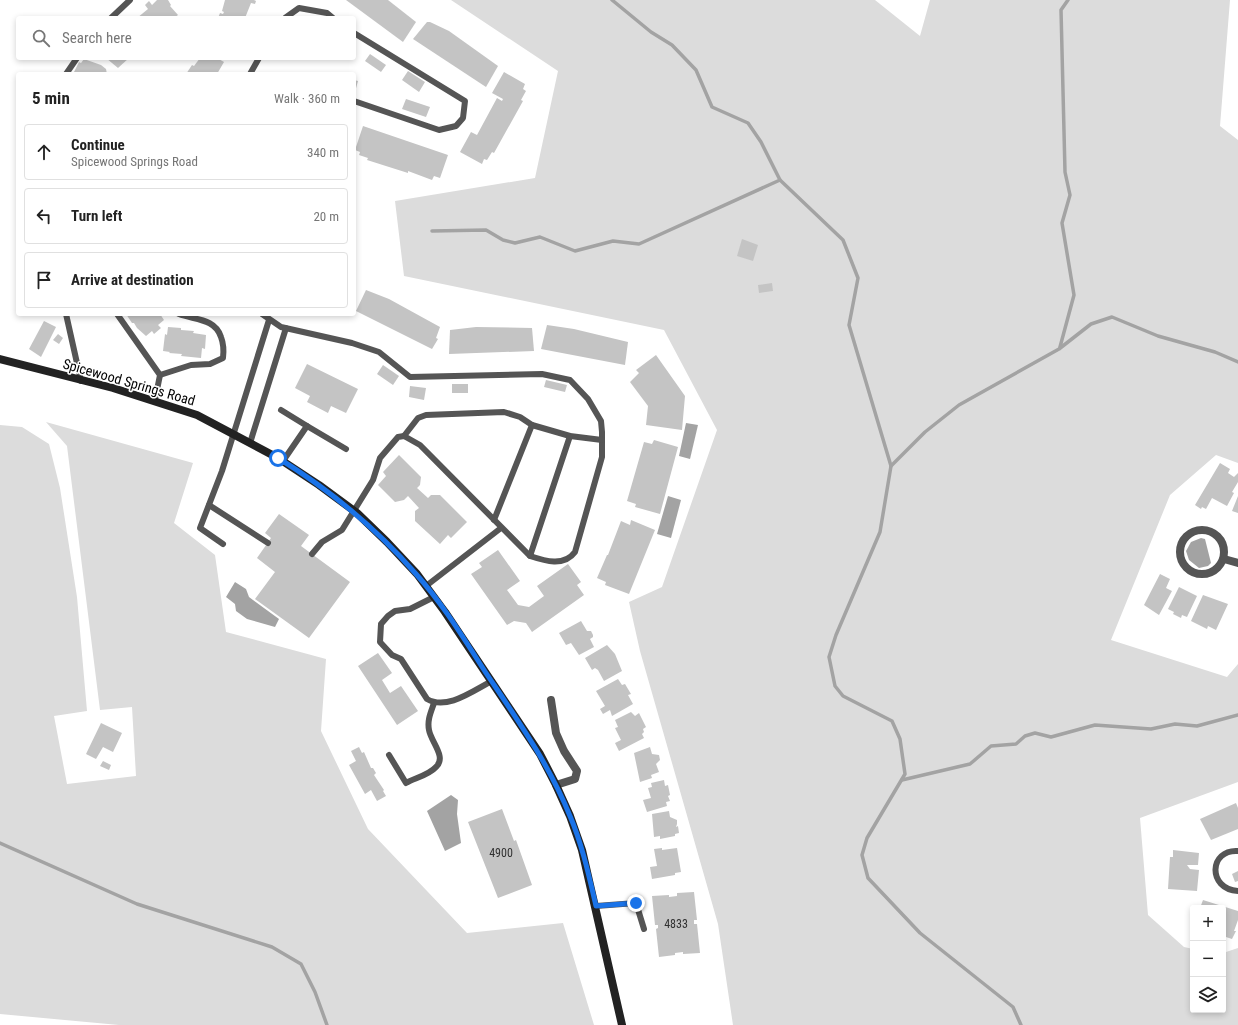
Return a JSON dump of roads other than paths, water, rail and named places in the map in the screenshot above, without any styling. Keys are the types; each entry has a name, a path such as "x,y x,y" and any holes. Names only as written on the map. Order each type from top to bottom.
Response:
{"main road":[{"name":"Spicewood Springs Road","path":"0,359 155,400 197,415 283,461 354,511 387,542 434,597 540,754 556,785 570,816 582,850 622,1025"}],"street":[{"path":"1207,531 1220,538 1223,544 1224,559 1216,571 1202,575 1188,570 1183,564 1180,550 1182,543 1192,532 1207,531"},
{"path":"1224,559 1238,563"},
{"path":"551,700 556,733 577,774 575,779 556,785"}],"lane":[{"path":"113,16 130,0"},
{"path":"289,16 299,8 327,13 331,16"},
{"path":"356,34 464,101 463,118 456,126 439,130 356,101"},
{"path":"67,72 76,60"},
{"path":"251,72 258,60"},
{"path":"66,316 81,381"},
{"path":"118,316 160,375 155,400"},
{"path":"160,375 191,365 210,364 223,358 225,348 219,329 209,322 186,316"},
{"path":"264,316 269,320 286,328 352,343 379,352 410,377 542,374 570,380 588,399 601,420 602,456 575,552 566,559 551,563 530,556 420,445 404,436 398,437 380,458 373,480 342,530 322,542 312,554"},
{"path":"223,544 200,528 234,434 269,320"},
{"path":"250,443 286,328"},
{"path":"280,410 346,449"},
{"path":"404,436 418,418 426,415 504,412 520,418 532,425 570,436 602,440"},
{"path":"494,520 532,425"},
{"path":"283,461 307,426"},
{"path":"530,556 570,436"},
{"path":"209,505 268,543"},
{"path":"426,586 501,528"},
{"path":"434,597 410,609 395,611 388,616 381,624 379,632 380,642 392,655 401,659 428,699 434,703 454,700 492,681"},
{"path":"389,755 406,783 431,771 437,766 440,761 440,755 431,736 428,722 434,703"},
{"path":"1238,850 1230,851 1224,854 1216,865 1215,871 1220,884 1225,888 1238,891"},
{"path":"596,906 636,903 644,929"}],"waterway":[{"path":"612,0 651,32 672,45 696,70 712,107 748,123 761,142 780,180 843,240 858,278 849,325 891,466 880,532 836,635 829,657 835,686 843,696 892,721 900,739 905,774 867,838 862,855 868,878 920,933 1013,1007 1021,1025"},
{"path":"1060,347 1074,295 1062,223 1070,195 1065,172 1061,10 1068,0"},
{"path":"432,231 486,230 503,240 515,243 540,237 575,251 613,241 639,244 780,180"},
{"path":"891,466 925,432 959,405 1059,349 1091,324 1112,317 1158,336 1215,352 1238,362"},
{"path":"902,780 970,764 991,746 1016,744 1025,736 1035,733 1051,737 1095,725 1151,729 1175,724 1197,726 1238,715"},
{"path":"0,843 137,904 272,947 301,964 315,992 327,1025"}]}
